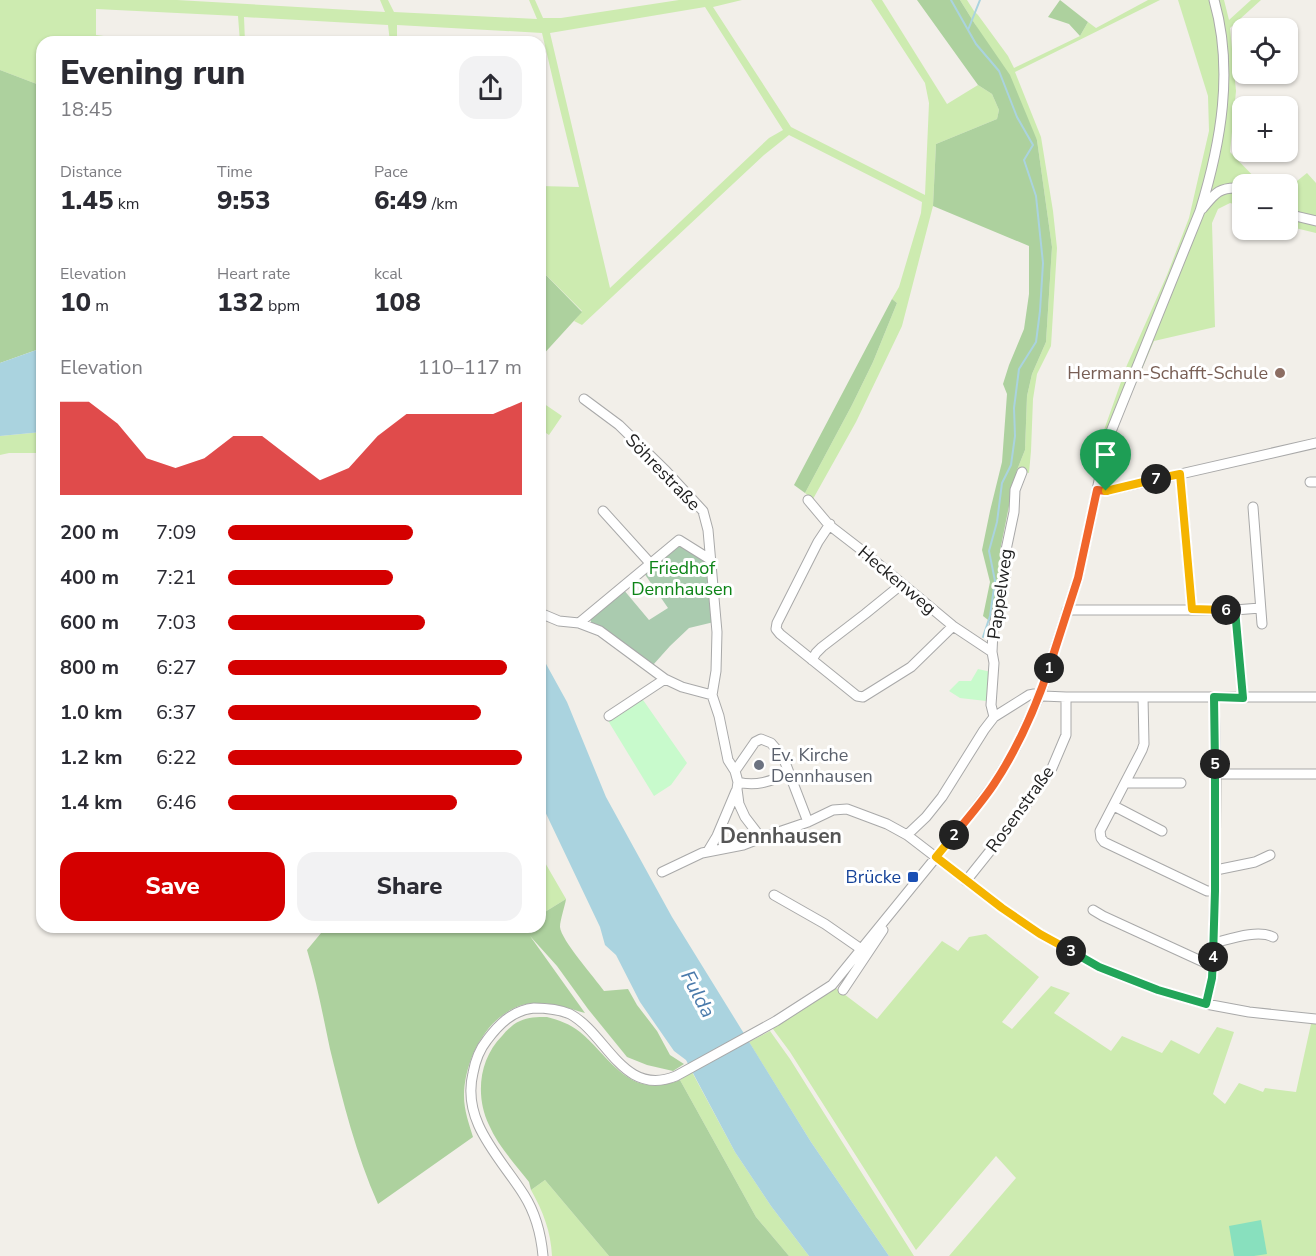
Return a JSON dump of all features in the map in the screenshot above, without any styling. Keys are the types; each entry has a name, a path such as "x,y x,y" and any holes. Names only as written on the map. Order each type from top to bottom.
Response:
{"street":[{"path":"543,1256 535,1216 525,1196 484,1139 475,1119 471,1098 471,1079 484,1043 497,1027 524,1009 548,1007 568,1014 581,1022 618,1063 639,1078 652,1080 671,1078 790,1013 831,985 994,784 1015,749 1040,695 1078,578 1108,439 1200,211 1210,176 1219,140 1224,94 1220,27 1214,0"},
{"path":"1210,176 1232,186"},
{"path":"1200,211 1217,192 1232,188"},
{"path":"1298,217 1316,221"},
{"name":"Söhrestraße","path":"584,399 619,425 703,511 708,530 715,595 717,651 712,695 728,760 735,771 738,804 761,838"},
{"path":"1097,490 1106,491 1316,443"},
{"name":"Pappelweg","path":"994,717 991,705 994,663 993,631 1005,579 1006,550 1016,490 1022,472"},
{"path":"1180,474 1192,609"},
{"name":"Heckenweg","path":"808,500 829,525 953,626 992,652"},
{"path":"1253,507 1262,624"},
{"path":"603,511 650,563"},
{"path":"830,525 818,542 792,592 776,629 812,660 857,696 863,697 911,668 953,626"},
{"path":"579,623 679,540 711,561"},
{"path":"812,660 822,647 902,584"},
{"path":"1067,610 1260,608"},
{"path":"1235,610 1243,698"},
{"path":"546,616 559,621 579,623 600,631 665,679 682,687 712,695"},
{"path":"609,716 665,679"},
{"path":"907,835 942,797 994,717 1029,695 1316,697"},
{"name":"Rosenstraße","path":"966,881 1018,816 1052,768 1066,735 1066,697"},
{"path":"1143,697 1144,744 1100,831 1101,838 1104,842 1207,891 1215,891"},
{"path":"1206,1004 1212,978 1214,943 1216,774 1214,697"},
{"path":"735,771 755,742 761,739 771,743 783,758 808,822"},
{"path":"708,851 717,836 737,785 769,782 788,773"},
{"path":"1216,774 1316,774"},
{"path":"1125,783 1181,783"},
{"path":"1114,806 1162,831"},
{"path":"662,872 708,851 743,845 808,822 834,810 847,809 907,835 1002,908 1040,934 1099,967 1158,990 1206,1004 1249,1012 1316,1019"},
{"path":"1215,870 1255,862 1270,855"},
{"path":"774,895 825,924 861,949"},
{"path":"1093,910 1212,966"},
{"path":"843,990 886,926 887,917"},
{"path":"1214,943 1258,934 1268,934 1273,937"}],"green space":[{"path":"0,0 177,0 385,12 380,0 388,0 394,12 537,19 529,0 535,0 543,18 561,18 679,0 742,0 713,7 791,127 925,195 929,103 925,83 871,0 882,0 947,104 978,85 992,94 999,110 997,119 936,144 933,206 902,326 856,422 813,499 805,493 873,362 897,303 892,299 899,287 921,213 922,202 789,135 764,155 582,325 574,321 582,311 546,275 546,186 579,187 546,50 546,36 543,36 542,33 397,25 397,36 389,36 388,25 244,17 245,36 240,36 238,16 96,9 96,35 104,36 36,36 36,84 0,70","holes":["705,7 783,130 769,138 610,288 550,33"]},
{"path":"917,0 960,0 1010,75 1037,140 1052,247 1046,342 1032,374 1027,396 1025,450 1017,470 1000,551 1001,579 992,623 983,616 990,582 982,550 1002,462 1007,394 1003,384 1024,329 1029,294 1029,246 933,206 936,144 997,119 999,110 992,94 978,85"},
{"path":"960,0 967,0 1008,56 1014,68 1080,36 1088,22 1096,28 1148,0 1160,0 1015,72 1041,137 1057,248 1051,346 1037,374 1033,399 1029,473 1017,470 1025,450 1027,396 1032,374 1046,342 1052,247 1037,140"},
{"path":"1060,0 1088,22 1080,36 1069,24 1048,17"},
{"path":"1178,0 1224,0 1229,20 1251,0 1261,0 1241,18 1232,18 1230,28 1232,84 1235,84 1236,91 1236,96 1232,96 1230,152 1232,162 1240,162 1251,174 1232,174 1232,204 1218,209 1212,223 1215,327 1154,341 1114,435 1110,453 1100,455 1104,430 1127,365 1167,275 1189,218 1209,131 1208,96"},
{"path":"0,70 36,84 36,350 0,363"},
{"path":"1307,173 1316,183 1316,233 1298,229 1298,180"},
{"path":"546,275 582,312 546,351"},
{"path":"892,299 897,303 873,362 805,493 794,485"},
{"path":"546,405 562,416 549,435 546,433"},
{"path":"36,433 36,453 0,455 0,436"},
{"name":"Friedhof Dennhausen","path":"681,543 709,561 714,622 689,628 653,665 591,622 590,616 623,589 649,620 668,608 644,573"},
{"path":"978,669 991,672 986,701 960,698 949,691 959,681 971,681"},
{"path":"641,697 687,763 671,785 654,796 607,719"},
{"path":"546,864 566,899 546,911"},
{"path":"566,899 560,927 572,950 604,991 628,989 657,1031 670,1055 684,1064 673,1071 647,1065 627,1057 557,966 530,936 585,1013 554,1005 530,1003 509,1011 498,1019 488,1029 473,1055 465,1082 465,1106 473,1137 378,1204 363,1166 345,1108 307,950 321,933 546,933 546,911"},
{"path":"986,934 1039,977 1002,1022 1012,1029 1051,986 1070,993 1054,1013 1111,1051 1122,1036 1162,1053 1171,1040 1199,1054 1217,1027 1234,1032 1213,1094 1225,1104 1239,1083 1263,1092 1265,1088 1296,1092 1311,1024 1316,1024 1316,1256 949,1256 1016,1178 996,1156 916,1250 773,1029 776,1021 832,985 877,1019 942,941 958,951 969,937"},
{"path":"547,1017 576,1029 623,1074 635,1081 648,1085 662,1085 680,1080 756,1217 789,1256 609,1256 545,1180 531,1190 529,1182 502,1148 489,1125 482,1102 482,1078 488,1056 508,1029 523,1020"},
{"path":"770,1031 914,1256 889,1256 811,1142 749,1042"},
{"path":"692,1072 735,1152 771,1206 809,1256 789,1256 756,1217 680,1080"},
{"path":"545,1180 609,1256 552,1256 546,1222 531,1190"},
{"path":"1261,1220 1267,1254 1234,1256 1229,1226"}],"water":[{"path":"36,350 36,433 0,436 0,363"},
{"name":"Fulda","path":"546,664 567,702 606,797 672,917 811,1142 889,1256 809,1256 771,1206 735,1152 686,1060 674,1051 640,1002 616,955 605,945 600,927 546,814"}],"waterway":[{"path":"951,0 976,44 999,71 1017,117 1033,145 1024,160 1036,196 1043,263 1036,342 1019,369 1011,465 1002,483 997,522 989,551 995,581 990,616 983,637"},
{"path":"968,30 980,0"}],"place":[{"name":"Hermann-Schafft-Schule","path":"1280,373"},
{"name":"Ev. Kirche Dennhausen","path":"759,765"},
{"name":"Brücke","path":"913,877"}],"district":[{"name":"Dennhausen","path":"781,836"}],"route":[{"path":"1180,474 1192,609 1235,610 1243,698 1214,697 1215,891 1212,978 1206,1004 1158,990 1099,967 1040,934 936,857 994,784 1033,712 1078,578 1097,490 1106,491 1180,474"}]}
